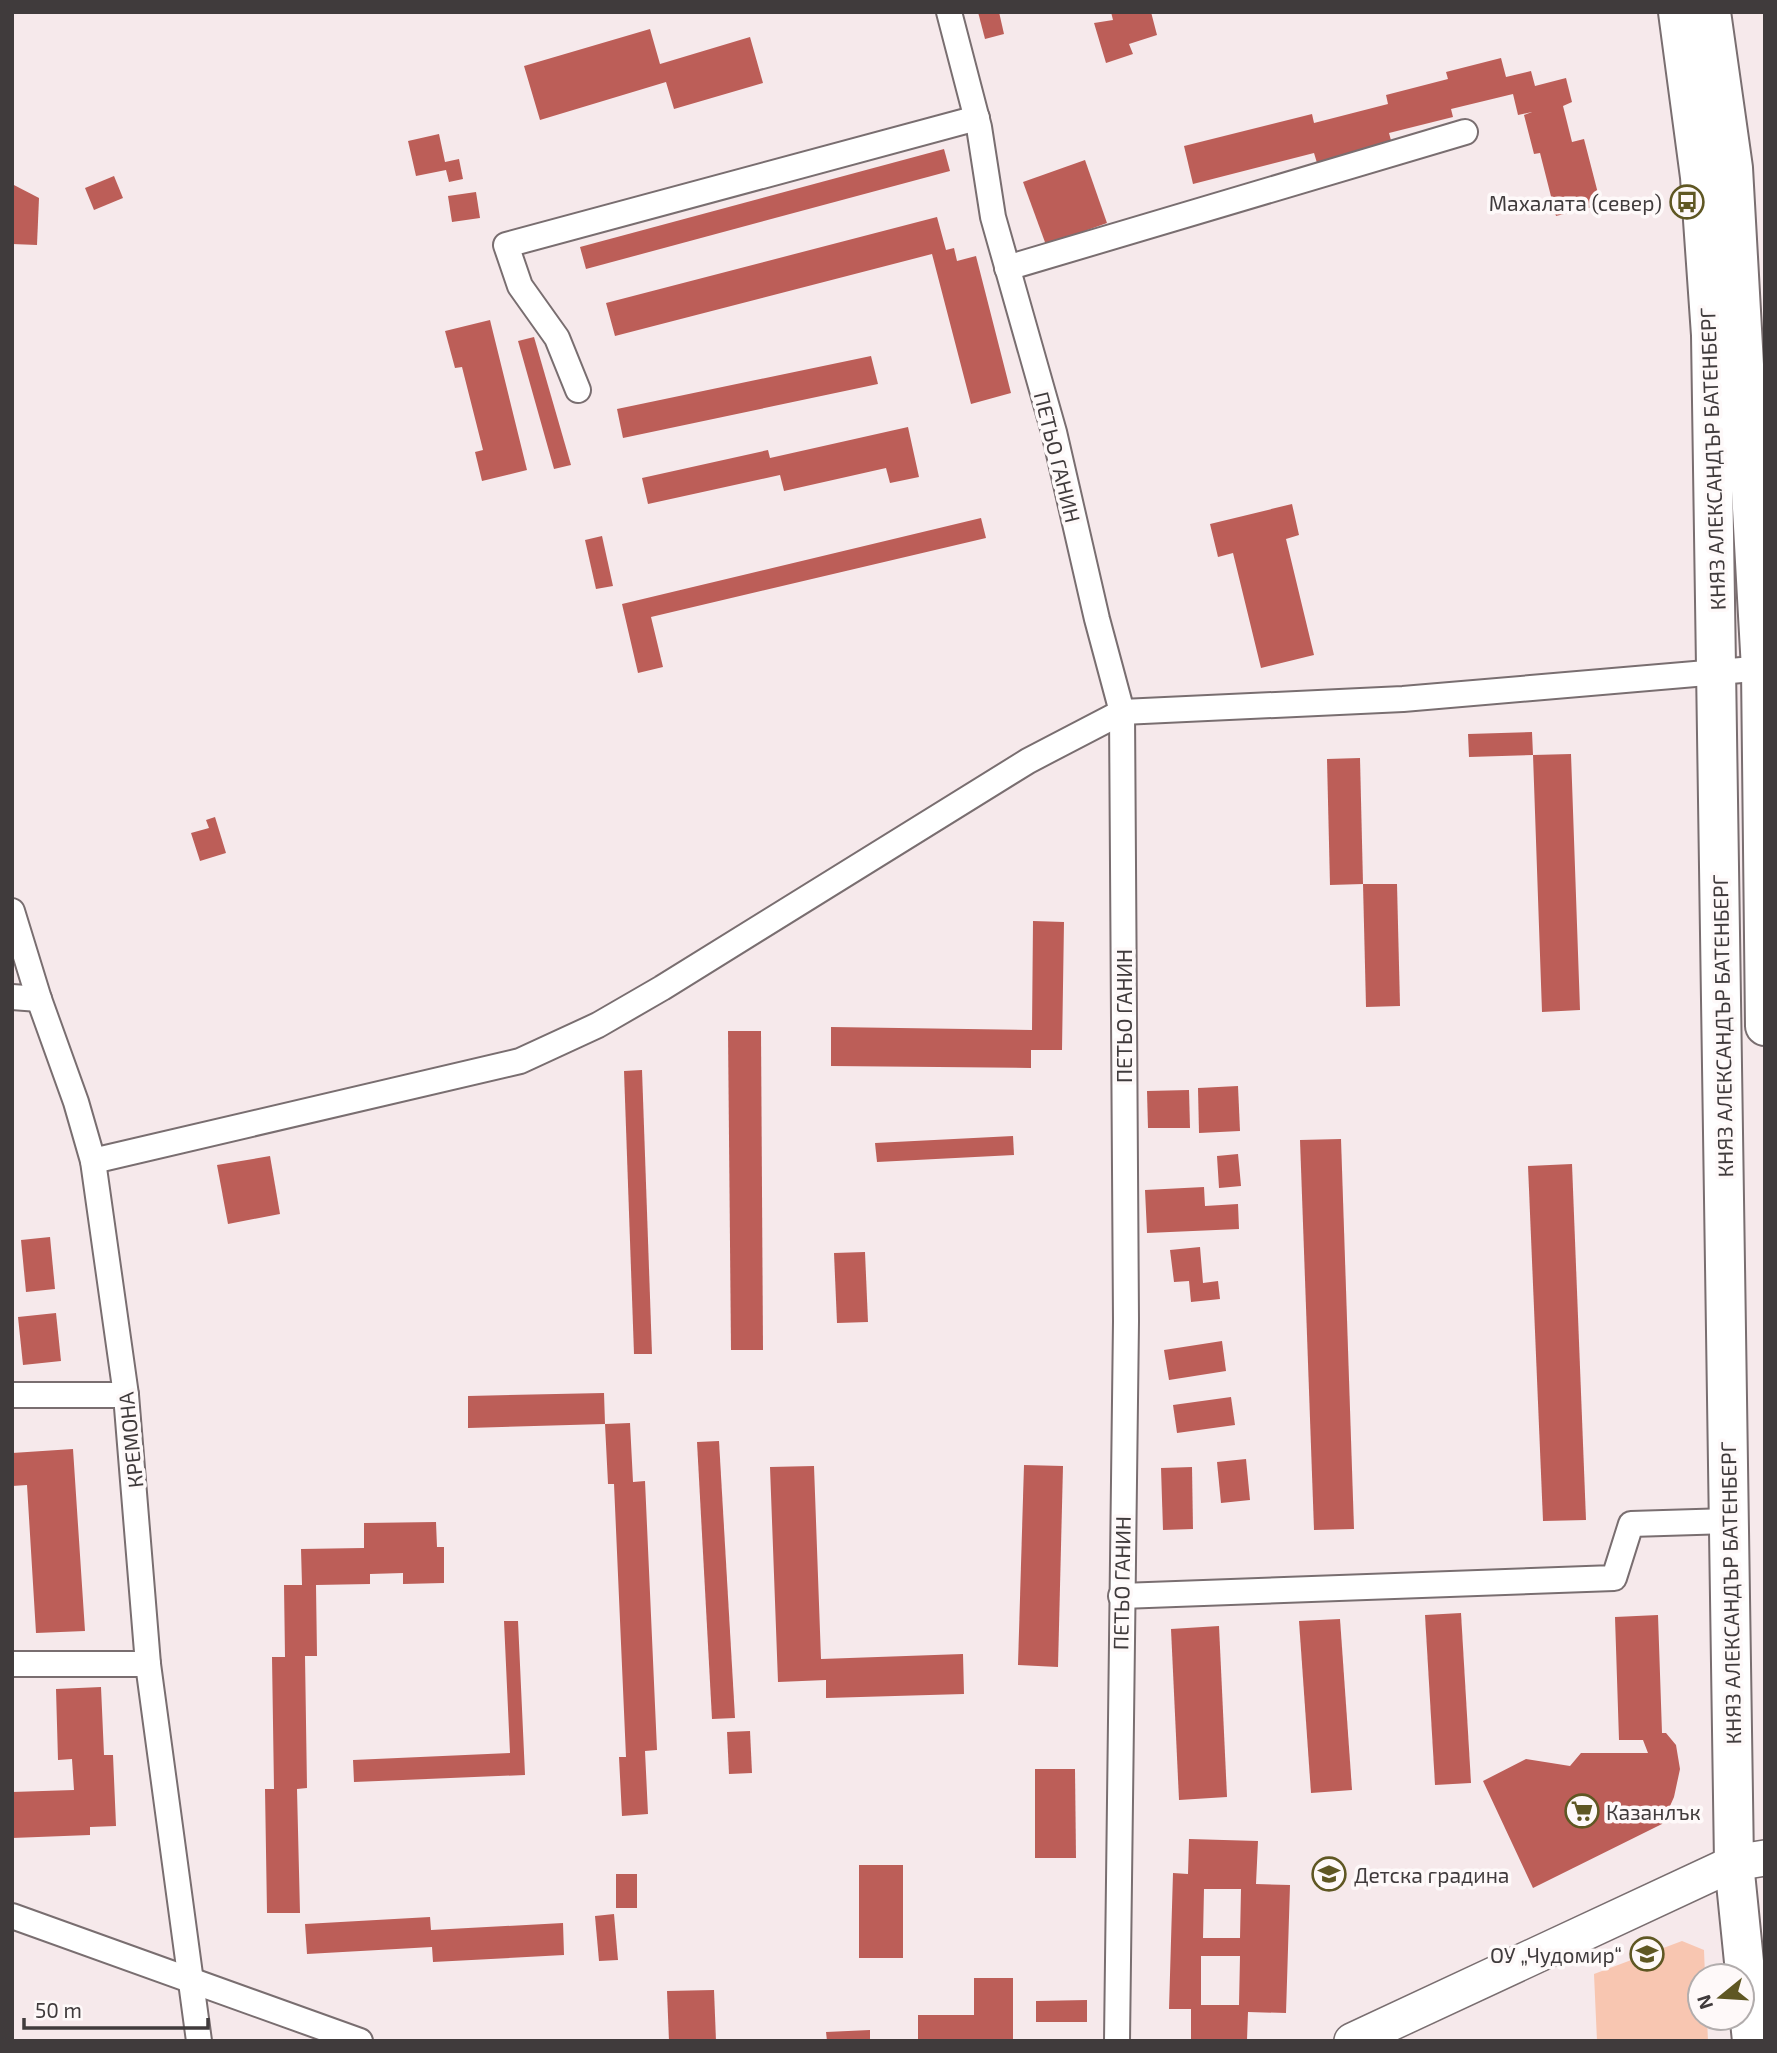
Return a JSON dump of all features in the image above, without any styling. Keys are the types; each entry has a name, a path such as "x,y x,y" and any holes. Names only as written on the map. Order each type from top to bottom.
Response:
{"main road":[{"name":"КНЯЗ АЛЕКСАНДЪР БАТЕНБЕРГ","path":"1678,12 1700,177 1711,335 1729,1521 1749,1861 1752,2041"},
{"name":"КНЯЗ АЛЕКСАНДЪР БАТЕНБЕРГ","path":"1711,12 1733,168 1763,668 1765,1026"}],"street":[{"name":"ПЕТЬО ГАНИН","path":"949,12 977,118 993,217 1054,432 1097,619 1122,712 1126,1321 1117,2041"},
{"path":"578,390 557,338 520,286 506,245 977,118"},
{"path":"1007,268 1465,132"},
{"path":"93,1161 520,1061 598,1024 662,988 1028,761 1122,712 1403,699 1718,674 1763,668"},
{"name":"КРЕМОНА","path":"12,911 93,1161 126,1395 148,1664 199,2041"},
{"path":"12,997 39,999"},
{"path":"12,1395 126,1395"},
{"path":"1121,1596 1614,1578 1631,1524 1729,1521"},
{"path":"12,1664 148,1664"},
{"path":"1352,2041 1749,1861"},
{"path":"12,1916 80,1938 190,1981 360,2041"}],"shaded area":[{"path":"1682,1941 1704,1950 1704,1962 1686,1962 1686,2032 1708,2032 1708,2041 1597,2041 1594,1974"}],"building":[{"path":"978,12 999,12 1004,34 985,39"},
{"path":"1111,12 1151,12 1157,35 1129,44 1133,54 1106,63 1094,23 1113,20"},
{"path":"650,29 660,64 750,37 763,83 674,109 666,82 540,120 524,66"},
{"path":"1501,58 1506,77 1531,71 1535,86 1566,78 1572,102 1563,106 1572,142 1584,139 1601,205 1556,216 1540,153 1534,154 1524,115 1532,112 1518,115 1513,94 1451,109 1453,117 1389,133 1392,144 1317,163 1314,153 1193,184 1184,146 1312,114 1314,123 1388,104 1386,95 1448,79 1446,72"},
{"path":"439,134 445,162 459,159 463,179 449,182 446,170 416,176 408,141"},
{"path":"944,149 950,171 586,269 580,247"},
{"path":"1085,160 1107,223 1046,245 1023,182"},
{"path":"114,176 123,198 94,210 85,188"},
{"path":"12,184 39,198 37,245 12,244"},
{"path":"476,192 480,218 452,222 448,196"},
{"path":"937,217 946,250 954,248 957,261 976,256 1011,393 971,404 932,254 615,336 606,303"},
{"path":"490,320 527,470 482,481 475,452 483,450 462,367 455,368 445,331"},
{"path":"534,337 571,465 554,469 518,341"},
{"path":"871,356 878,384 623,438 617,409"},
{"path":"908,427 919,477 890,483 886,468 784,491 780,475 648,504 642,478 768,450 770,458"},
{"path":"1292,504 1299,535 1286,539 1314,655 1261,668 1233,553 1218,557 1210,524"},
{"path":"981,518 986,538 651,617 663,667 638,673 622,604"},
{"path":"602,536 613,586 596,589 585,540"},
{"path":"1532,732 1533,755 1469,757 1468,734"},
{"path":"1571,754 1580,1010 1542,1012 1533,755"},
{"path":"1360,758 1363,884 1330,885 1327,759"},
{"path":"215,817 226,853 200,861 191,833 209,828 206,820"},
{"path":"1363,884 1397,884 1400,1006 1366,1007"},
{"path":"1033,921 1064,922 1062,1050 1031,1050 1031,1068 831,1066 831,1027 1032,1030"},
{"path":"728,1031 761,1031 763,1350 731,1350"},
{"path":"642,1070 652,1354 634,1354 624,1071"},
{"path":"1238,1086 1240,1131 1199,1133 1198,1088"},
{"path":"1189,1090 1190,1128 1148,1128 1147,1091"},
{"path":"1013,1136 1014,1155 877,1162 875,1143"},
{"path":"1341,1139 1354,1529 1314,1530 1300,1140"},
{"path":"1238,1154 1241,1186 1219,1188 1217,1156"},
{"path":"270,1156 280,1214 228,1224 217,1165"},
{"path":"1572,1164 1586,1520 1543,1521 1528,1166"},
{"path":"1204,1187 1205,1206 1238,1204 1239,1229 1147,1233 1145,1190"},
{"path":"50,1237 55,1289 26,1292 21,1240"},
{"path":"1200,1247 1203,1283 1218,1281 1220,1299 1191,1302 1189,1281 1174,1282 1170,1250"},
{"path":"865,1252 868,1322 837,1323 834,1253"},
{"path":"56,1313 61,1361 23,1365 18,1317"},
{"path":"1222,1341 1226,1371 1169,1380 1164,1350"},
{"path":"604,1393 605,1424 468,1428 468,1396"},
{"path":"1231,1397 1235,1425 1177,1433 1173,1405"},
{"path":"630,1423 633,1482 645,1481 657,1750 645,1751 648,1814 622,1816 619,1757 626,1757 614,1484 608,1484 605,1424"},
{"path":"719,1441 735,1718 712,1719 697,1442"},
{"path":"73,1449 85,1631 36,1633 27,1485 12,1486 12,1453"},
{"path":"1246,1459 1250,1500 1221,1503 1217,1462"},
{"path":"1024,1465 1063,1466 1058,1667 1018,1665"},
{"path":"814,1466 821,1659 963,1654 964,1694 826,1698 826,1680 778,1682 770,1467"},
{"path":"1192,1467 1193,1529 1163,1530 1161,1468"},
{"path":"436,1522 437,1547 444,1547 444,1583 403,1584 403,1573 370,1574 370,1584 316,1585 317,1656 305,1656 307,1788 297,1789 300,1913 267,1913 265,1789 274,1789 272,1657 285,1657 284,1585 302,1585 301,1549 364,1548 364,1523"},
{"path":"1461,1613 1471,1783 1435,1785 1425,1615"},
{"name":"Казанлък","path":"1658,1615 1662,1733 1666,1733 1676,1745 1680,1769 1674,1797 1662,1824 1533,1888 1483,1781 1526,1759 1570,1766 1581,1753 1648,1753 1643,1740 1619,1740 1615,1617"},
{"path":"1340,1619 1352,1790 1311,1793 1299,1621"},
{"path":"504,1621 518,1621 525,1775 354,1782 353,1760 510,1753"},
{"path":"1219,1626 1227,1797 1179,1800 1171,1629"},
{"path":"101,1687 104,1755 113,1755 116,1826 90,1827 90,1835 12,1838 12,1792 74,1790 72,1759 58,1760 56,1689"},
{"path":"750,1731 752,1773 729,1774 727,1732"},
{"path":"1035,1769 1075,1769 1076,1858 1035,1858"},
{"path":"1189,1839 1258,1841 1256,1884 1290,1885 1286,2013 1248,2012 1247,2040 1191,2039 1191,2009 1169,2009 1173,1873 1188,1874","holes":["1204,1889 1241,1889 1240,1938 1203,1938","1201,1956 1240,1956 1239,2005 1201,2005"]},
{"path":"859,1865 903,1865 903,1958 859,1958"},
{"path":"616,1874 637,1874 637,1908 616,1908"},
{"path":"614,1914 618,1960 599,1961 595,1916"},
{"path":"430,1917 431,1930 563,1923 564,1955 433,1962 432,1947 307,1954 305,1924"},
{"path":"974,1978 1013,1978 1013,2041 918,2041 918,2015 974,2015"},
{"path":"714,1990 716,2041 669,2041 667,1991"},
{"path":"1087,2000 1087,2022 1036,2022 1036,2001"},
{"path":"870,2030 870,2041 827,2041 826,2032"}],"place":[{"name":"Махалата (север)","path":"1687,202"},
{"name":"Казанлък","path":"1582,1811"},
{"name":"Детска градина","path":"1329,1874"},
{"name":"ОУ „Чудомир“","path":"1647,1954"}]}
